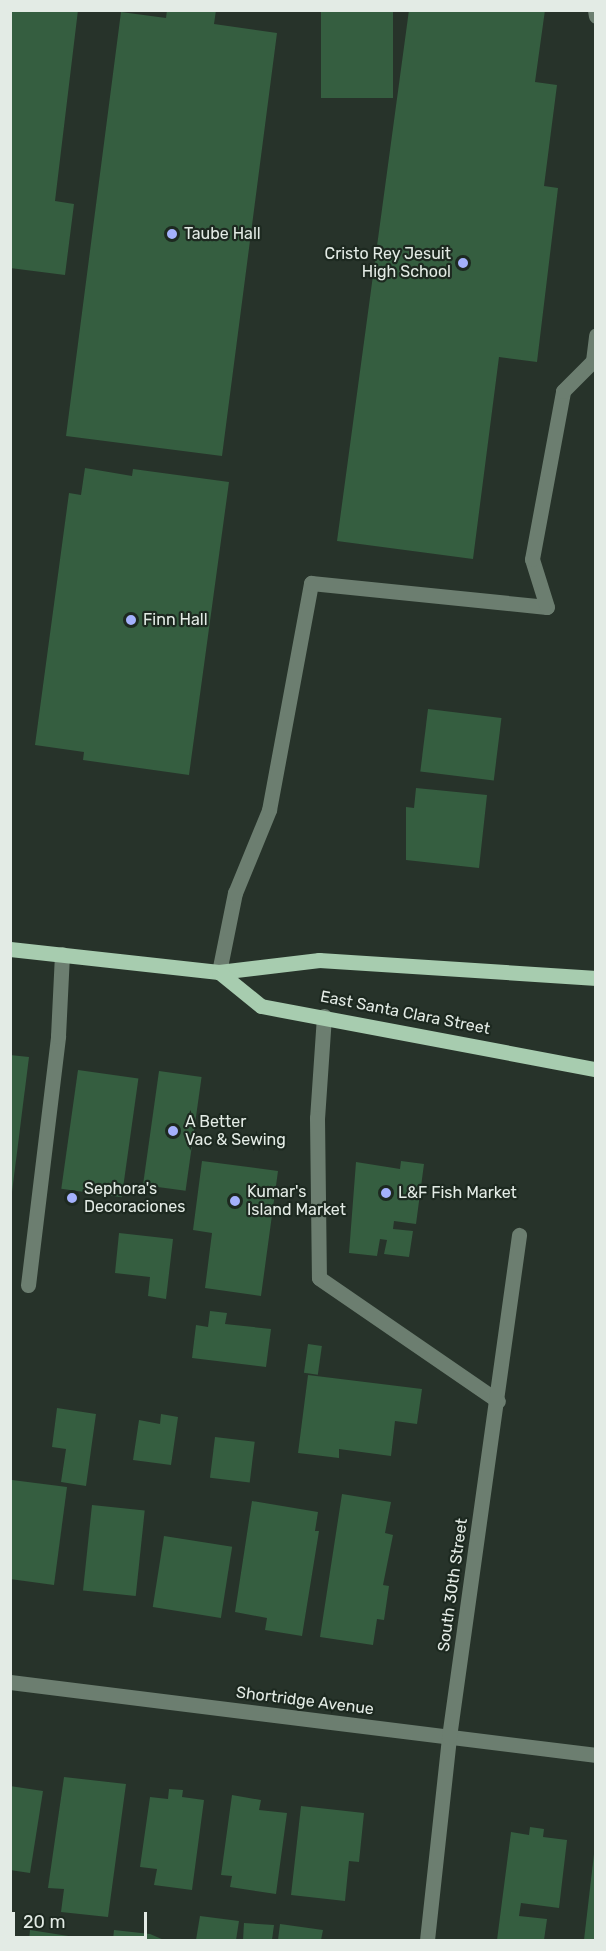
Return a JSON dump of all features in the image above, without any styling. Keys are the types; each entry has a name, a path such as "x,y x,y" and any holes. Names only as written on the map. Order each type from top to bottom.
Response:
{"main road":[{"path":"10,949 219,972 319,960 596,978"},
{"name":"East Santa Clara Street","path":"219,972 261,1006 324,1016 596,1069"}],"street":[{"path":"595,10 596,16"},
{"path":"219,972 235,893 269,810 311,583 547,607 532,559 563,391 593,361 596,335"},
{"path":"28,1285 58,1036 62,954"},
{"path":"324,1016 317,1118 320,1278 498,1401"},
{"name":"South 30th Street","path":"427,1941 449,1737 498,1401 519,1236"},
{"name":"Shortridge Avenue","path":"10,1682 596,1755"}],"building":[{"path":"10,10 78,10 55,201 74,204 65,275 10,268"},
{"name":"Taube Hall","path":"167,10 216,10 214,24 277,33 222,456 66,436 121,12 166,18"},
{"path":"321,10 393,10 393,98 321,98"},
{"name":"Cristo Rey Jesuit High School","path":"409,10 545,10 535,82 557,85 544,186 558,188 537,362 499,357 473,559 337,541"},
{"name":"Finn Hall","path":"85,468 132,476 133,469 229,482 189,775 83,760 84,752 35,745 69,493 81,495"},
{"path":"428,709 501,718 494,781 420,772"},
{"path":"416,788 487,795 479,868 406,860 406,807 414,808"},
{"path":"10,1055 29,1057 12,1192 10,1192"},
{"path":"78,1070 138,1078 122,1197 61,1189"},
{"name":"A Better Vac & Sewing","path":"159,1071 202,1077 186,1191 143,1185"},
{"name":"Kumar's Island Market","path":"202,1161 278,1171 261,1296 205,1288 212,1233 193,1230"},
{"name":"L&F Fish Market","path":"401,1161 424,1164 416,1224 394,1221 393,1229 413,1231 409,1257 384,1254 387,1240 380,1239 377,1256 349,1253 356,1162 400,1169"},
{"path":"119,1233 173,1239 166,1299 148,1296 150,1277 115,1273"},
{"path":"210,1311 227,1313 225,1324 271,1329 266,1367 192,1358 196,1325 208,1327"},
{"path":"308,1344 322,1346 318,1375 304,1373"},
{"path":"308,1375 422,1389 417,1424 395,1421 391,1456 339,1449 339,1458 298,1453"},
{"path":"57,1408 96,1414 86,1486 61,1482 66,1449 52,1447"},
{"path":"161,1414 178,1417 171,1465 133,1460 139,1420 160,1424"},
{"path":"215,1437 255,1442 250,1483 210,1478"},
{"path":"12,1480 67,1487 54,1585 10,1579"},
{"path":"342,1494 391,1502 385,1533 393,1535 383,1585 389,1586 384,1620 377,1619 373,1645 320,1637"},
{"path":"252,1501 318,1512 315,1531 319,1531 302,1636 265,1630 267,1618 235,1612"},
{"path":"92,1505 145,1511 136,1596 83,1591"},
{"path":"164,1536 232,1547 221,1618 153,1607"},
{"path":"64,1777 126,1784 108,1917 61,1912 64,1889 48,1888"},
{"path":"10,1786 43,1791 30,1873 10,1870"},
{"path":"169,1789 183,1790 182,1797 204,1800 192,1890 154,1885 157,1869 140,1867 150,1797 168,1799"},
{"path":"232,1795 261,1800 259,1810 287,1813 276,1894 230,1887 232,1876 221,1875"},
{"path":"301,1806 364,1813 359,1862 349,1861 345,1901 291,1895"},
{"path":"530,1827 544,1829 543,1837 567,1840 559,1908 521,1903 519,1916 547,1919 544,1940 497,1940 511,1832 529,1835"},
{"path":"594,1854 596,1940 584,1940"},
{"path":"200,1916 239,1921 236,1940 196,1940"},
{"path":"244,1923 274,1925 272,1940 243,1940"},
{"path":"280,1924 323,1930 321,1940 278,1940"},
{"path":"30,1930 81,1938 81,1940 29,1940"},
{"path":"114,1930 150,1934 164,1940 113,1940"}],"place":[{"name":"Taube Hall","path":"172,234"},
{"name":"Cristo Rey Jesuit High School","path":"463,263"},
{"name":"Finn Hall","path":"131,620"},
{"name":"A Better Vac & Sewing","path":"173,1131"},
{"name":"L&F Fish Market","path":"386,1193"},
{"name":"Sephora's Decoraciones","path":"72,1198"},
{"name":"Kumar's Island Market","path":"235,1201"}]}
